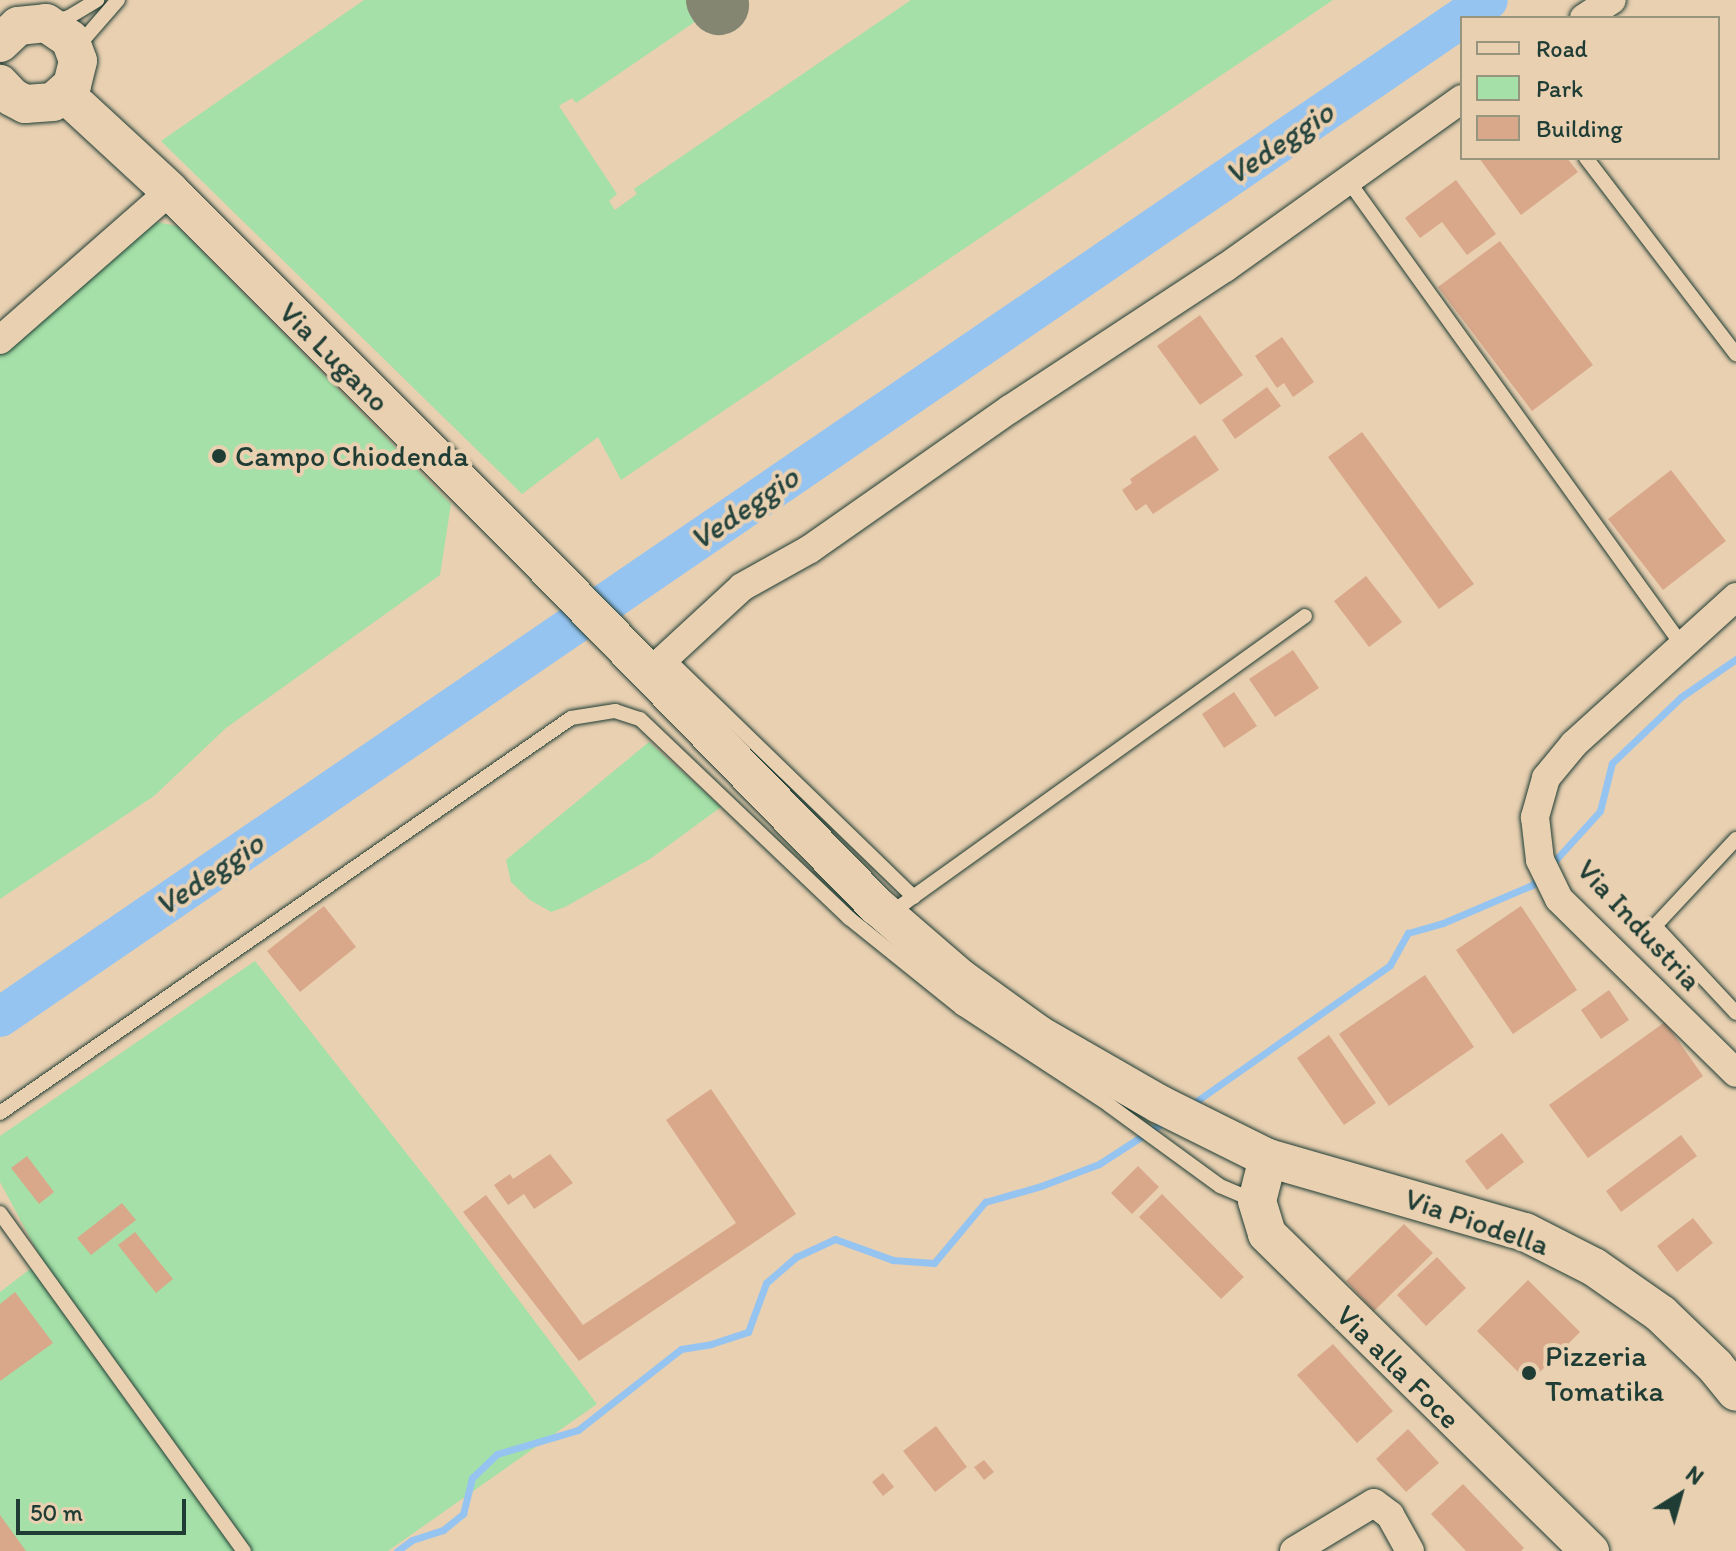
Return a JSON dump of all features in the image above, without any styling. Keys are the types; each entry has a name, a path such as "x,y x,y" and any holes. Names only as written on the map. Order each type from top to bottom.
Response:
{"main road":[{"path":"0,84 12,97 25,104 53,102 65,94 77,73 76,50 60,29 46,23 32,22 2,34"},
{"name":"Via Lugano","path":"65,94 170,191 540,561 650,662 901,906"},
{"name":"Via Piodella","path":"901,906 960,978 1039,1035 1162,1116 1268,1158 1525,1232 1594,1267 1661,1314 1715,1366 1736,1392"},
{"path":"1257,1201 1268,1158"},
{"name":"Via alla Foce","path":"1257,1201 1267,1234 1299,1269 1590,1551"}],"street":[{"path":"1587,16 1612,0"},
{"path":"650,662 742,587 810,549 1010,409 1225,268 1460,100"},
{"path":"0,340 170,191"},
{"name":"Via Industria","path":"1736,597 1574,744 1546,778 1535,817 1540,860 1559,899 1736,1073"},
{"path":"1294,1551 1374,1503 1390,1515 1410,1551"}],"lane":[{"path":"46,23 69,17 97,0"},
{"path":"76,50 118,0"},
{"path":"1588,160 1736,354"},
{"path":"1347,179 1682,645"},
{"path":"901,906 1305,616"},
{"path":"0,1113 571,718 615,711 640,719 849,918 961,1008 1162,1116 1160,1142 1220,1186 1257,1201"},
{"path":"1736,839 1655,926 1736,1013"},
{"path":"0,1213 244,1551"}],"green space":[{"path":"364,0 727,0 576,103 572,98 559,106 617,194 609,201 615,210 637,194 634,189 911,0 1333,0 621,480 598,437 522,494 161,141"},
{"name":"Campo Chiodenda","path":"157,222 177,226 451,504 440,575 226,728 154,796 0,899 0,349"},
{"path":"649,742 721,807 650,859 565,907 551,912 530,900 511,882 506,860"},
{"path":"255,961 448,1206 597,1404 388,1551 0,1551 0,1292 42,1260 0,1182 0,1136"}],"building":[{"path":"1480,160 1569,160 1578,172 1521,215"},
{"path":"1456,180 1496,234 1467,255 1442,222 1420,238 1405,218"},
{"path":"1500,241 1593,365 1532,411 1438,287"},
{"path":"1200,315 1243,375 1200,405 1157,346"},
{"path":"1282,337 1314,382 1293,397 1284,383 1277,388 1255,356"},
{"path":"1267,387 1281,406 1235,439 1222,420"},
{"path":"1362,432 1474,584 1439,609 1328,457"},
{"path":"1195,435 1219,470 1153,514 1146,504 1136,511 1122,490 1132,483 1130,479"},
{"path":"1671,470 1726,541 1663,590 1608,519"},
{"path":"1366,576 1402,622 1369,647 1334,601"},
{"path":"1293,650 1319,688 1275,717 1249,679"},
{"path":"1234,692 1257,726 1224,748 1202,714"},
{"path":"324,906 356,947 300,992 267,951"},
{"path":"1521,906 1577,990 1513,1034 1456,950"},
{"path":"1425,975 1474,1047 1389,1106 1339,1034"},
{"path":"1609,990 1629,1020 1601,1039 1581,1010"},
{"path":"1665,1022 1703,1076 1588,1158 1549,1105"},
{"path":"1329,1035 1376,1103 1344,1125 1297,1058"},
{"path":"711,1089 796,1214 579,1361 463,1212 486,1195 583,1325 736,1223 666,1120"},
{"path":"1502,1133 1524,1162 1487,1190 1465,1161"},
{"path":"1681,1135 1697,1156 1621,1212 1606,1191"},
{"path":"550,1154 573,1183 534,1209 524,1194 508,1205 494,1185 510,1174 513,1179"},
{"path":"27,1156 54,1192 39,1204 11,1168"},
{"path":"1138,1166 1159,1187 1132,1214 1111,1193"},
{"path":"1162,1194 1244,1277 1221,1299 1139,1217"},
{"path":"122,1203 136,1220 91,1255 77,1238"},
{"path":"1693,1218 1713,1243 1677,1272 1657,1246"},
{"path":"1404,1224 1433,1253 1374,1311 1346,1281"},
{"path":"135,1232 173,1279 156,1293 118,1245"},
{"path":"1437,1257 1466,1288 1426,1326 1397,1295"},
{"path":"1528,1280 1580,1332 1529,1383 1477,1331"},
{"path":"15,1292 53,1343 0,1381 0,1304"},
{"path":"1333,1344 1393,1411 1357,1443 1297,1375"},
{"path":"936,1426 967,1467 935,1492 903,1451"},
{"path":"1408,1429 1439,1463 1406,1492 1376,1459"},
{"path":"984,1460 994,1472 984,1480 974,1467"},
{"path":"883,1473 894,1487 883,1496 872,1482"},
{"path":"1463,1484 1524,1548 1521,1551 1466,1551 1431,1514"},
{"path":"0,1515 26,1551 0,1551"}],"waterway":[{"name":"Vedeggio","path":"1465,16 1488,0"},
{"name":"Vedeggio","path":"0,1017 1460,19"},
{"path":"1550,866 1600,811 1612,763 1681,697 1736,659"},
{"path":"1191,1105 1390,965 1408,933 1443,923 1532,885 1542,875"},
{"path":"397,1551 412,1540 443,1530 463,1514 472,1478 497,1454 578,1430 681,1349 711,1344 748,1332 766,1283 796,1257 835,1239 893,1260 934,1263 985,1202 1041,1186 1099,1164 1167,1120"}],"taxiway":[{"path":"716,0 719,5"}],"place":[{"name":"Campo Chiodenda","path":"219,456"},
{"name":"Pizzeria Tomatika","path":"1529,1373"}]}
